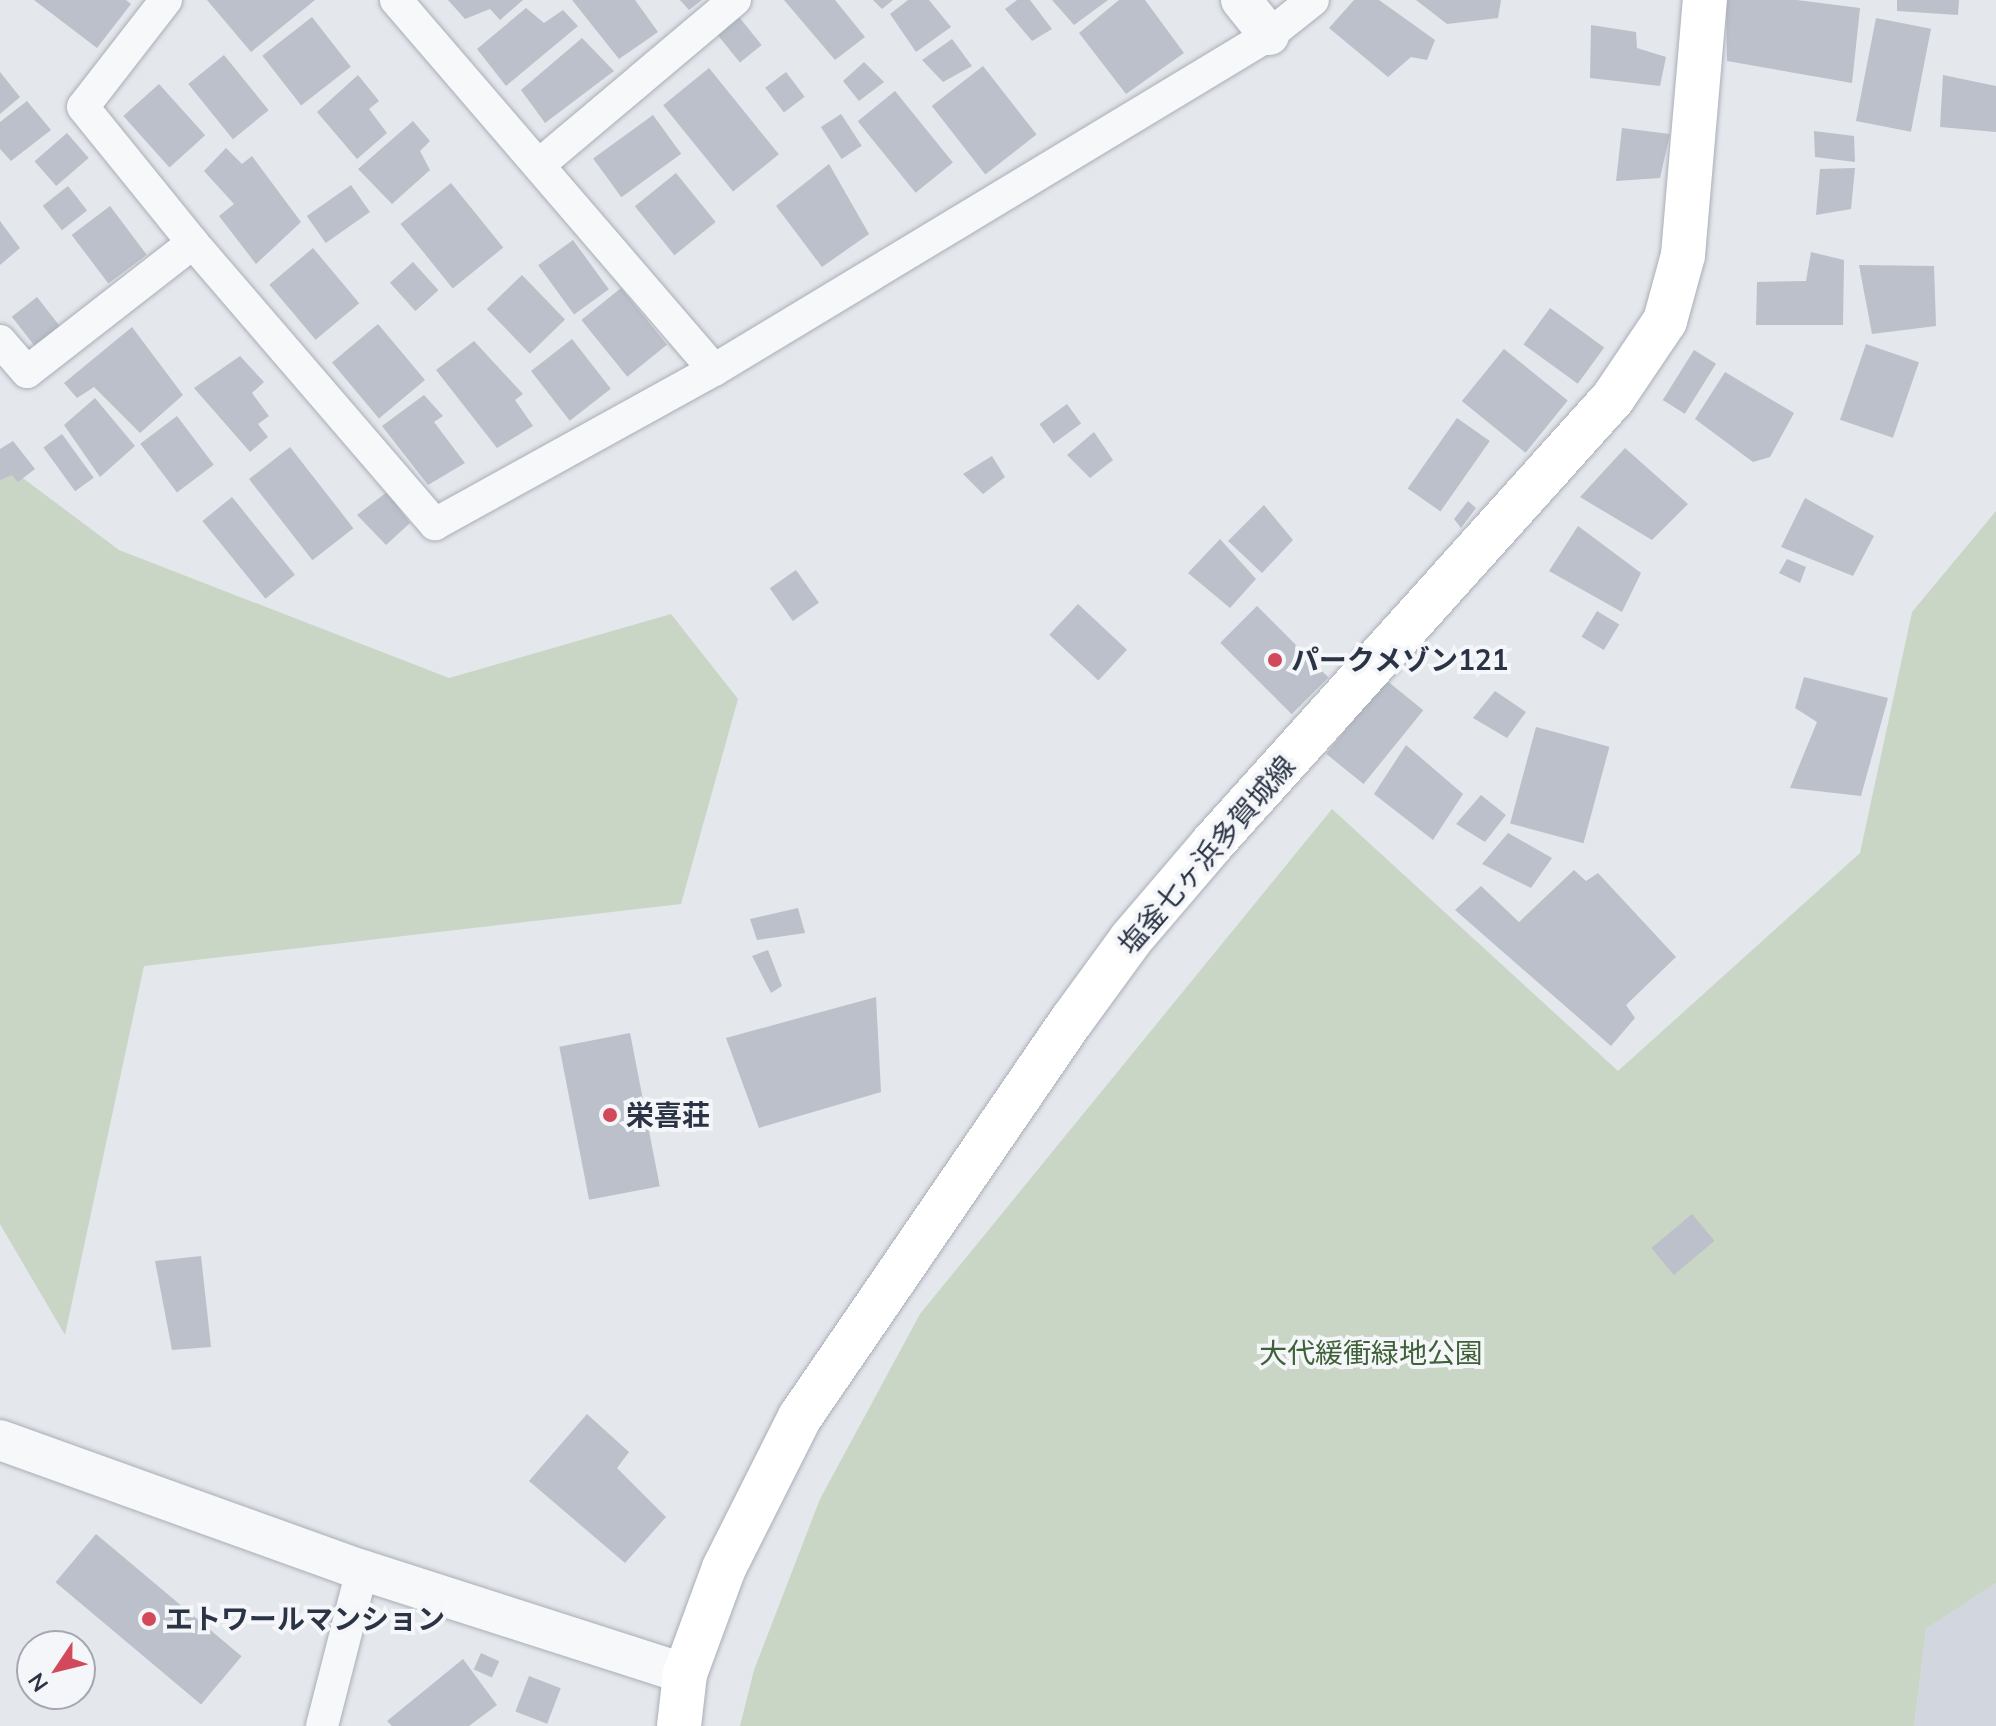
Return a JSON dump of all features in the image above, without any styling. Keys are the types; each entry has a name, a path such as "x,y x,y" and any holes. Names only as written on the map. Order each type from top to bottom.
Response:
{"main road":[{"name":"塩釜七ヶ浜多賀城線","path":"679,1726 685,1674 724,1568 800,1417 1080,1008 1212,844 1613,398 1665,321 1683,255 1705,0"}],"street":[{"path":"166,0 83,107 193,243 435,524 714,370 1269,35 1313,0"},
{"path":"396,0 714,370"},
{"path":"540,164 735,0"},
{"path":"1241,0 1269,35"},
{"path":"0,341 27,372 193,243"},
{"path":"0,1440 362,1570 685,1674"},
{"path":"322,1726 362,1570"}],"shaded area":[{"path":"1996,1583 1996,1726 1914,1726 1926,1629"}],"green space":[{"path":"0,461 119,550 449,678 671,614 738,699 681,904 144,966 65,1335 0,1224"},
{"name":"大代緩衝緑地公園","path":"1996,511 1996,1583 1926,1629 1914,1726 740,1726 754,1670 820,1499 920,1314 1332,809 1618,1071 1860,853 1912,612"}],"building":[{"path":"34,0 126,0 131,4 97,48"},
{"path":"207,0 315,0 251,52"},
{"path":"448,0 523,0 500,20 490,9 465,19"},
{"path":"572,0 635,0 658,32 619,59"},
{"path":"680,0 702,0 689,10"},
{"path":"784,0 835,0 865,37 835,60"},
{"path":"873,0 893,0 882,9"},
{"path":"908,0 929,0 951,27 916,52 890,14"},
{"path":"1017,0 1030,0 1052,29 1032,41 1005,9"},
{"path":"1052,0 1108,0 1074,25"},
{"path":"1119,0 1145,0 1184,53 1126,94 1079,33"},
{"path":"1354,0 1379,0 1435,40 1427,60 1411,57 1388,77 1329,28"},
{"path":"1416,0 1501,0 1498,18 1447,24"},
{"path":"1726,0 1797,0 1860,8 1852,83 1727,61"},
{"path":"1897,0 1959,0 1958,15 1897,11"},
{"path":"526,8 544,23 563,10 578,26 506,86 477,49"},
{"path":"312,17 351,67 301,105 262,56"},
{"path":"739,17 762,45 740,63 717,35"},
{"path":"1876,18 1931,29 1911,132 1856,121"},
{"path":"1591,25 1636,32 1637,48 1666,57 1660,86 1590,78"},
{"path":"582,38 614,71 545,123 521,90"},
{"path":"952,39 972,66 943,82 922,60"},
{"path":"224,55 269,110 233,139 188,84"},
{"path":"864,62 884,82 859,101 843,81"},
{"path":"983,66 1037,135 985,175 932,106"},
{"path":"709,68 779,154 733,191 663,105"},
{"path":"0,72 20,97 0,114"},
{"path":"786,72 805,97 784,112 765,88"},
{"path":"358,75 379,101 369,109 387,133 357,159 317,112"},
{"path":"1943,75 1996,86 1996,132 1940,127"},
{"path":"159,84 205,135 169,167 123,116"},
{"path":"895,91 953,162 916,193 858,121"},
{"path":"27,101 51,130 11,161 0,149 0,122"},
{"path":"841,114 862,146 842,159 821,127"},
{"path":"653,115 681,154 621,197 593,158"},
{"path":"413,121 430,141 420,151 430,170 392,204 358,169"},
{"path":"1622,128 1670,134 1660,178 1616,181"},
{"path":"1814,131 1854,136 1855,162 1815,157"},
{"path":"67,133 89,158 56,186 35,161"},
{"path":"226,148 242,164 252,156 301,222 256,264 219,216 234,204 204,171"},
{"path":"829,164 869,234 822,267 776,206"},
{"path":"1855,168 1851,209 1816,215 1820,169"},
{"path":"676,173 716,222 674,255 635,206"},
{"path":"451,183 503,248 453,288 400,224"},
{"path":"351,185 370,212 326,243 307,216"},
{"path":"68,186 87,210 62,230 43,206"},
{"path":"110,206 147,255 108,284 72,235"},
{"path":"0,221 20,248 0,265"},
{"path":"573,240 609,289 574,315 538,265"},
{"path":"313,248 359,303 316,340 269,285"},
{"path":"1811,252 1844,260 1843,325 1756,325 1757,282 1806,281"},
{"path":"413,262 438,290 415,311 390,283"},
{"path":"1859,265 1934,266 1936,326 1872,334"},
{"path":"522,275 565,320 530,354 487,309"},
{"path":"621,288 667,345 627,377 581,320"},
{"path":"37,297 62,329 37,349 12,317"},
{"path":"1550,308 1604,347 1578,384 1524,344"},
{"path":"378,324 425,380 379,418 332,363"},
{"path":"132,327 183,395 140,433 94,387 77,398 64,383"},
{"path":"572,339 611,389 570,421 531,371"},
{"path":"474,341 523,394 515,400 533,426 497,448 436,370"},
{"path":"1866,344 1919,362 1893,438 1840,420"},
{"path":"1504,349 1568,401 1526,453 1462,401"},
{"path":"1694,350 1716,364 1685,414 1663,400"},
{"path":"240,356 264,382 252,393 269,416 258,424 268,437 250,452 194,388"},
{"path":"1725,372 1794,413 1770,457 1753,462 1695,419"},
{"path":"424,395 443,416 434,422 465,463 428,485 382,426"},
{"path":"95,398 135,446 100,477 64,425"},
{"path":"1067,404 1081,423 1054,443 1039,424"},
{"path":"177,416 214,465 177,492 140,444"},
{"path":"1457,418 1490,441 1440,511 1408,488"},
{"path":"1094,432 1113,460 1090,478 1067,455"},
{"path":"62,434 94,478 75,491 43,448"},
{"path":"13,441 35,469 18,482 12,475 0,480 0,449"},
{"path":"290,447 353,528 312,560 249,479"},
{"path":"1625,448 1688,504 1652,540 1580,497"},
{"path":"992,456 1005,477 983,494 963,474"},
{"path":"387,492 410,523 386,545 357,515"},
{"path":"232,497 295,575 265,599 202,521"},
{"path":"1805,498 1874,536 1853,576 1781,547"},
{"path":"1468,501 1476,508 1461,528 1454,519"},
{"path":"1264,505 1293,540 1262,573 1228,541"},
{"path":"1578,526 1641,573 1622,612 1549,571"},
{"path":"1220,539 1256,579 1230,608 1188,573"},
{"path":"1787,559 1806,567 1800,583 1779,573"},
{"path":"796,570 819,603 793,621 770,588"},
{"path":"1078,604 1127,650 1098,680 1049,635"},
{"name":"パークメゾン121","path":"1257,606 1328,677 1292,714 1220,643"},
{"path":"1597,611 1619,624 1604,650 1582,637"},
{"path":"1804,677 1888,698 1861,796 1790,788 1817,722 1795,708"},
{"path":"1386,680 1423,710 1364,784 1326,754"},
{"path":"1495,691 1526,712 1507,738 1473,718"},
{"path":"1536,727 1609,747 1584,843 1510,824"},
{"path":"1406,745 1463,794 1433,840 1374,794"},
{"path":"1481,795 1506,815 1485,842 1456,824"},
{"path":"1508,833 1552,858 1531,888 1482,864"},
{"path":"1574,870 1586,881 1598,873 1676,957 1626,1005 1635,1018 1611,1046 1455,910 1481,886 1519,922"},
{"path":"798,908 805,933 757,940 750,919"},
{"path":"768,950 782,986 771,993 752,956"},
{"path":"876,997 881,1092 759,1128 726,1038"},
{"name":"栄喜荘","path":"630,1033 660,1186 589,1200 559,1047"},
{"path":"1692,1214 1714,1241 1674,1275 1651,1248"},
{"path":"201,1256 211,1347 172,1350 155,1261"},
{"path":"587,1414 629,1452 617,1468 666,1517 625,1563 529,1481"},
{"name":"エトワールマンション","path":"96,1534 242,1656 201,1704 56,1582"},
{"path":"481,1653 499,1661 492,1678 474,1669"},
{"path":"463,1659 497,1705 469,1726 392,1726 387,1721"},
{"path":"529,1676 561,1688 547,1724 515,1711"}],"place":[{"name":"パークメゾン121","path":"1275,660"},
{"name":"栄喜荘","path":"610,1115"},
{"name":"エトワールマンション","path":"149,1619"}]}
